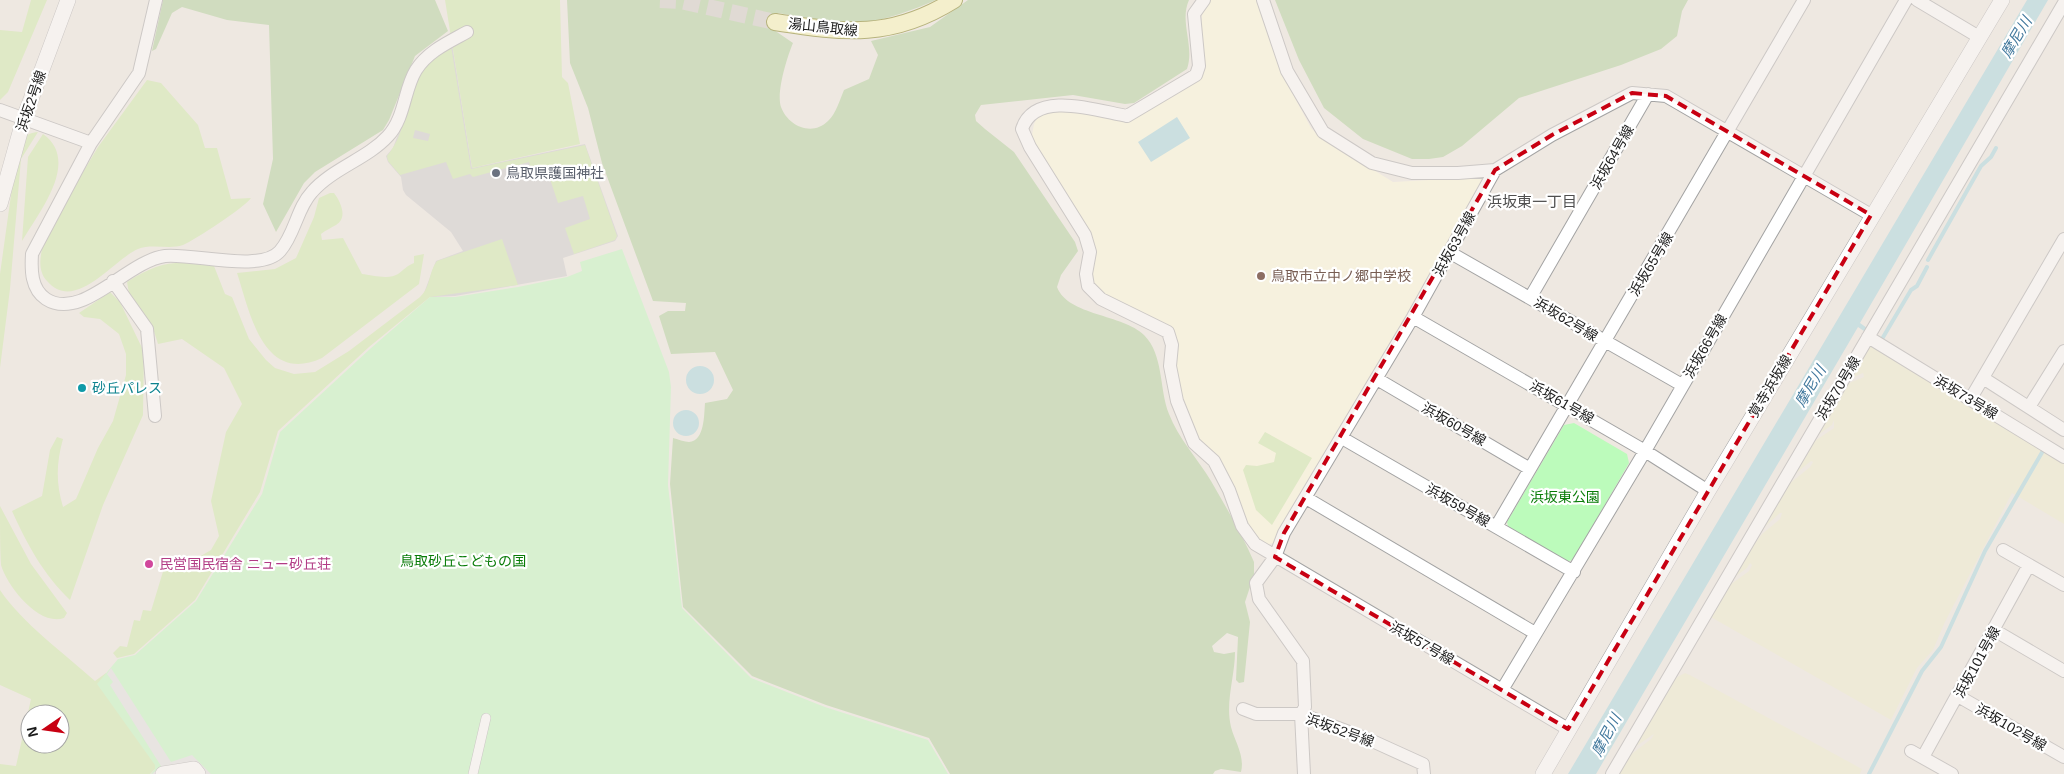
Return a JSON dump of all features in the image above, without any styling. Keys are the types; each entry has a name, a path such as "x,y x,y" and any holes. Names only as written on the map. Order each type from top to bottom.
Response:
{"main road":[{"name":"湯山鳥取線","path":"775,22 853,32 881,30 909,22 939,10 954,0"}],"street":[{"name":"浜坂2号線","path":"0,204 24,118 68,0"},
{"path":"156,0 139,73 91,143 32,254 31,270 38,292 54,303 67,304 78,301 144,262 164,256 252,261 267,259 279,253 312,192 369,152 389,135 395,126 416,70 430,53 467,32"},
{"name":"浜坂57号線","path":"1204,0 1194,14 1199,66 1196,75 1127,116 1064,104 1039,110 1025,120 1022,129 1030,147 1085,235 1090,252 1086,274 1088,286 1101,299 1168,332 1172,345 1170,366 1177,401 1194,443 1214,461 1229,490 1242,526 1255,544 1275,558 1568,729"},
{"path":"1263,0 1287,71 1323,132 1372,163 1412,173 1458,173 1495,170"},
{"name":"浜坂65号線","path":"1496,527 1730,131 1804,0"},
{"name":"浜坂66号線","path":"1502,690 1574,572 1906,0"},
{"path":"1917,0 1979,37"},
{"name":"覚寺浜坂線","path":"1543,774 1871,215 2002,0"},
{"name":"浜坂70号線","path":"1612,774 2064,3"},
{"name":"浜坂63号線","path":"1301,714 1304,708 1303,661 1258,599 1256,583 1275,558 1284,533 1377,379 1495,170 1552,135 1632,93 1666,96 1730,131 1871,215"},
{"name":"浜坂64号線","path":"1530,298 1648,94"},
{"path":"0,110 91,143"},
{"path":"1974,394 2064,239"},
{"name":"浜坂62号線","path":"1449,252 1682,385"},
{"path":"113,281 147,329 155,416"},
{"name":"浜坂61号線","path":"1413,317 1645,450 1708,491"},
{"name":"浜坂73号線","path":"1868,338 2064,457"},
{"path":"2029,407 2064,351"},
{"path":"1983,378 2064,430"},
{"name":"浜坂60号線","path":"1377,379 1530,469"},
{"name":"浜坂59号線","path":"1342,438 1574,572"},
{"path":"1306,498 1536,633"},
{"path":"2003,550 2064,585"},
{"name":"浜坂101号線","path":"1924,758 2029,565"},
{"path":"1994,630 2064,671"},
{"name":"浜坂102号線","path":"1958,696 2064,757"},
{"path":"1243,709 1256,714 1301,714"},
{"name":"浜坂52号線","path":"1304,774 1301,714 1368,739 1423,764 1424,774"},
{"path":"473,774 486,718"},
{"path":"1911,751 1952,774"},
{"path":"163,774 194,769 198,774"}],"highlighted area":[{"path":"1632,93 1666,96 1871,215 1568,729 1275,557 1284,533 1495,170 1552,135"}],"shaded area":[{"name":"鳥取市立中ノ郷中学校","path":"1210,0 1259,0 1282,74 1311,128 1319,136 1393,182 1483,177 1485,180 1273,543 1267,545 1258,543 1202,446 1184,406 1176,375 1175,338 1102,294 1091,281 1093,265 1033,142 1032,135 1038,116 1061,109 1129,119 1200,77 1202,15"},
{"name":"鳥取県護国神社","path":"452,44 472,168 585,144 618,236 615,241 563,258 567,276 455,296 431,297 424,293 436,261 463,251 451,232 406,195 403,190 401,177 388,162 386,156 393,148 408,107"},
{"path":"111,668 171,762 192,755 211,774 152,774 161,766 110,685 113,682 107,674"}],"green space":[{"path":"31,0 47,0 8,92 0,100 0,30 22,32"},
{"path":"163,0 435,0 448,31 415,56 389,120 383,130 315,172 304,183 276,232 263,204 273,159 269,25 227,20 182,7 172,13 156,49 152,51"},
{"path":"445,0 560,0 562,77 568,83 580,144 472,168"},
{"path":"567,0 936,0 891,17 862,22 830,21 778,13 774,30 793,43 781,84 781,107 784,114 795,124 808,129 822,126 831,118 844,90 869,79 878,55 871,41 930,27 968,0 1189,0 1186,8 1189,52 1187,69 1134,103 1125,104 1073,95 981,105 975,115 976,121 1014,152 1075,242 1078,251 1061,275 1057,287 1063,297 1072,304 1135,328 1150,343 1158,362 1166,404 1173,423 1211,481 1254,562 1254,575 1245,602 1250,622 1244,682 1239,683 1236,680 1238,637 1227,633 1212,646 1214,652 1224,654 1235,652 1229,718 1241,755 1241,772 1221,769 1213,774 950,774 929,738 826,705 752,676 683,607 670,484 673,438 689,442 698,437 703,426 705,403 727,399 733,390 715,352 671,354 659,316 668,311 685,311 686,303 653,301 602,163 588,108 570,63"},
{"path":"1275,0 1688,0 1682,11 1677,36 1661,49 1621,65 1519,98 1462,146 1443,157 1412,159 1363,139 1324,108 1299,60"},
{"path":"451,46 471,169 585,145 617,236 615,240 574,254 565,228 590,219 583,196 558,203 548,173 534,178 529,162 473,177 470,174 453,179 446,162 400,175 388,161 387,156 400,134 410,97 419,74 429,61","holes":["415,130 430,134 428,141 413,138"]},
{"path":"147,80 161,83 198,125 205,148 217,148 231,199 251,198 219,223 183,245 143,247 128,255 82,288 70,291 58,290 47,281 41,270 40,258 46,234 98,147"},
{"path":"38,132 21,159 10,289 0,368 0,274 17,152 22,141 27,136"},
{"path":"43,134 54,145 58,158 58,172 46,202 22,241 28,157"},
{"path":"334,193 341,205 342,218 340,222 321,234 322,240 343,238 362,274 375,276 394,276 414,263 414,256 424,254 419,284 322,358 302,364 286,362 273,354 262,341 247,307 237,273 275,269 296,258 314,217 319,198"},
{"path":"502,239 518,285 430,297 369,347 278,431 260,492 195,600 134,654 117,658 113,653 120,646 127,647 134,620 140,621 143,610 151,611 165,565 182,567 211,550 219,536 211,501 226,432 242,404 224,368 182,339 158,344 152,325 129,293 127,282 149,270 169,264 189,263 214,266 225,294 232,297 249,339 266,360 275,368 294,374 315,372 349,351 420,297 426,289 437,261"},
{"name":"鳥取砂丘こどもの国","path":"622,249 669,372 671,387 668,485 682,608 751,678 825,707 928,740 948,774 151,774 155,769 155,765 97,684 118,659 135,655 196,601 262,494 280,432 371,348 430,297 455,297 567,277 582,271 580,262"},
{"path":"110,292 120,302 144,352 143,415 103,505 70,600 36,558 12,511 42,496 50,450 57,437 63,439 58,473 63,507 76,499 98,448 113,421 126,375 126,354 119,334 100,319 84,317 79,313"},
{"path":"1868,343 2064,459 2064,524 2012,493 1945,622 1933,650 1917,668 1891,720 1709,616 1723,590 1749,571 1752,565 1750,563 1747,568 1729,581 1753,546 1762,534 1780,519 1782,513 1759,532 1784,488 1810,467 1813,462 1811,461 1789,479 1807,446 1834,428 1834,420 1832,425 1812,439 1844,385 1864,377 1863,373 1847,380"},
{"name":"浜坂東公園","path":"1574,423 1627,454 1629,463 1573,560 1564,562 1509,530 1507,522 1564,425"},
{"path":"1265,432 1312,458 1272,525 1256,510 1243,470 1246,465 1257,466 1274,462 1276,453 1258,443"},
{"path":"0,506 31,564 67,613 64,618 54,619 35,611 25,603 4,574 1,565"},
{"path":"0,590 44,638 95,681 106,673 161,766 150,774 0,774 0,764 16,766 20,748 20,754 70,754 70,704 30,704 31,699 0,685"},
{"path":"1685,673 1862,769 1860,774 1616,774 1625,759 1651,739 1654,734 1629,751 1671,680"}],"water":[{"name":"摩尼川","path":"2027,0 2048,0 1860,323 1867,328 1864,331 1858,327 1596,774 1568,774"},
{"path":"1177,117 1190,138 1151,162 1138,142"},
{"path":"700,366 710,370 714,380 710,390 700,394 690,390 686,380 690,370"},
{"path":"686,410 695,414 699,423 695,432 686,436 677,432 673,423 677,414"}],"waterway":[{"path":"1928,260 1981,166 1991,157 1996,148"},
{"path":"1882,339 1911,290 1917,286 1927,267"},
{"path":"1869,774 1922,671 1941,647 1985,551 2044,449"}],"tunnel":[{"path":"660,0 681,1 775,22"}],"place":[{"name":"鳥取県護国神社","path":"496,173"},
{"name":"鳥取市立中ノ郷中学校","path":"1261,276"},
{"name":"砂丘パレス","path":"82,388"},
{"name":"民営国民宿舎 ニュー砂丘荘","path":"149,564"}],"district":[{"name":"浜坂東一丁目","path":"1532,201"}]}
